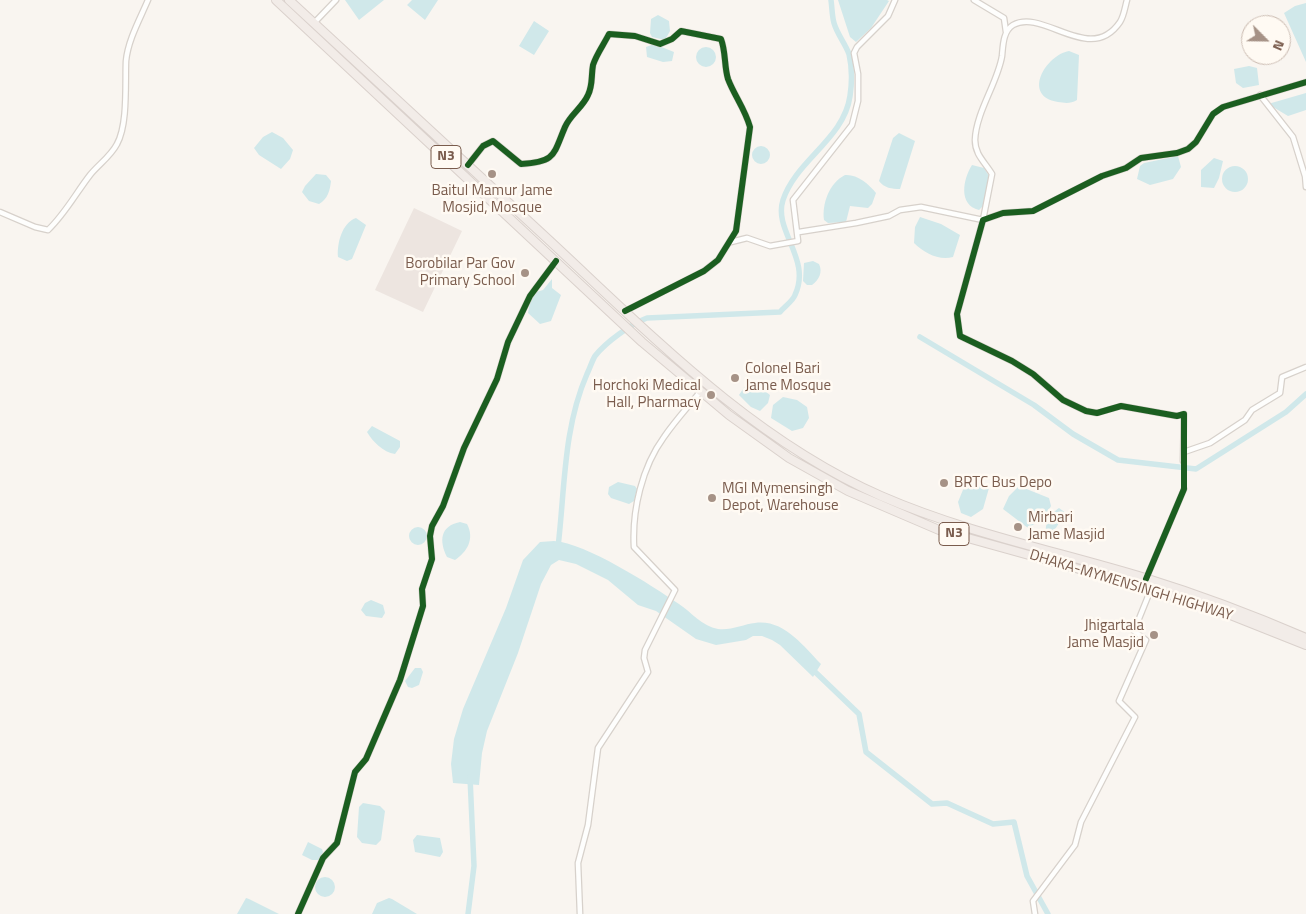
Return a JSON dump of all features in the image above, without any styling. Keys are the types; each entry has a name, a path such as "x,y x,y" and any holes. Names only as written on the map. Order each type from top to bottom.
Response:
{"highway":[{"name":"DHAKA-MYMENSINGH HIGHWAY","path":"276,0 642,342 729,415 790,458 848,491 939,530 1151,589 1218,610 1306,645"},
{"name":"DHAKA-MYMENSINGH HIGHWAY","path":"289,0 650,334 771,434 825,468 880,496 941,519 1000,538 1146,579 1251,614 1306,638"}],"street":[{"path":"0,212 35,227 48,230 56,223 90,174 118,144 123,123 127,76 126,61 130,43 148,0"},
{"path":"314,23 336,0"},
{"path":"730,242 747,238 770,246 798,242 793,200 852,125 858,102 858,74 854,53 857,47 888,16 895,0"},
{"path":"974,0 1004,18 1006,32 1001,61 989,88 975,139 978,156 992,174 983,220 957,314 960,336 1012,361 1033,374 1063,400 1086,411 1098,414 1121,406 1177,416 1184,414 1183,461"},
{"path":"1006,32 1012,26 1024,23 1036,24 1080,38 1104,36 1121,21 1128,0"},
{"path":"468,165 483,146 493,141 521,164 542,163 552,156 564,136 566,126 581,108 589,94 593,79 593,66 609,34 635,36 660,44 672,39 681,31 721,39 726,52 728,78 746,113 750,127 736,231 718,260 704,271 625,311"},
{"path":"798,232 873,220 889,216 900,210 921,207 983,220 1003,213 1033,211 1102,176 1126,168 1141,158 1178,153 1188,149 1196,142 1213,114 1223,107 1306,82"},
{"path":"1260,95 1293,137 1305,176 1306,186"},
{"path":"298,914 323,858 337,843 355,772 366,759 400,680 423,606 422,589 432,558 430,536 432,526 443,506 464,448 497,379 508,342 530,296 556,262"},
{"path":"1184,452 1210,443 1245,420 1252,410 1280,393 1282,377 1306,367"},
{"path":"580,914 578,863 588,825 598,748 648,672 644,658 645,650 659,620 673,597 674,590 670,584 634,547 633,529 641,491 653,455 667,432 700,392"},
{"path":"1146,579 1184,489"},
{"path":"1035,914 1033,901 1075,845 1081,822 1135,717 1119,701 1146,640 1134,631 1151,589"}],"shaded area":[{"path":"414,208 462,231 423,312 375,290"}],"water":[{"path":"345,0 384,0 359,20"},
{"path":"412,0 438,0 425,20 407,5"},
{"path":"838,0 889,1 871,28 856,42 850,37"},
{"path":"1306,3 1306,62 1291,29 1291,15 1285,15 1284,13 1295,6"},
{"path":"658,15 669,21 670,31 665,40 652,37 650,33 651,19"},
{"path":"534,21 549,31 534,55 519,46"},
{"path":"654,44 674,52 672,61 663,62 647,57 646,47"},
{"path":"706,47 713,50 716,57 713,64 706,67 699,64 696,57 699,50"},
{"path":"1069,51 1079,55 1077,100 1070,103 1058,102 1047,98 1041,92 1039,84 1041,76 1052,60 1060,54"},
{"path":"1249,66 1257,68 1259,85 1243,88 1236,83 1234,69"},
{"path":"1306,93 1306,110 1288,116 1268,104"},
{"path":"272,132 283,138 293,150 290,159 281,169 259,155 254,148 263,137"},
{"path":"899,133 915,141 900,189 894,189 888,188 879,181 893,138"},
{"path":"757,146 765,146 770,151 768,162 757,164 752,159 752,151"},
{"path":"1178,156 1181,167 1173,179 1150,185 1137,179 1140,166 1144,163"},
{"path":"1214,158 1223,161 1219,178 1214,188 1201,187 1201,170"},
{"path":"972,165 984,168 989,176 984,205 979,210 968,203 964,191 966,177"},
{"path":"1235,166 1244,170 1248,179 1244,188 1235,192 1226,188 1222,179 1226,170"},
{"path":"316,174 326,175 331,181 326,197 319,204 309,201 302,192"},
{"path":"845,175 854,176 862,180 876,193 872,204 868,208 850,206 846,222 828,223 824,220 824,207 828,194 835,183"},
{"path":"920,217 941,224 960,235 953,257 937,257 922,250 914,243 915,227"},
{"path":"356,218 366,225 352,259 347,261 338,257 338,246 341,234 347,224"},
{"path":"813,261 819,264 820,273 812,285 807,285 803,281 804,263"},
{"path":"552,279 552,288 561,295 551,321 540,324 528,313 530,302 536,292 543,290"},
{"path":"747,383 757,385 770,395 768,403 760,411 751,407 739,395"},
{"path":"783,397 797,400 807,407 809,418 803,428 792,431 771,418 773,405"},
{"path":"372,426 400,441 400,447 395,454 382,449 372,439 367,432"},
{"path":"975,478 982,481 989,488 983,509 971,517 961,513 958,502 967,480"},
{"path":"618,482 635,486 637,489 634,501 629,504 611,498 608,494 609,487"},
{"path":"1019,486 1049,498 1051,506 1045,517 1028,528 1003,509 1009,496"},
{"path":"1059,508 1066,513 1051,535 1047,534 1048,520"},
{"path":"460,522 467,524 470,540 463,553 455,560 447,557 442,540 448,527"},
{"path":"414,527 422,527 427,532 425,543 414,545 409,540 409,532"},
{"path":"554,541 583,549 618,566 667,596 702,622 712,627 727,629 755,623 765,623 784,629 800,642 821,664 813,677 780,645 762,636 753,636 746,640 716,645 696,639 656,611 638,605 608,580 576,564 559,560 551,565 541,584 518,653 487,731 482,753 479,785 453,783 451,764 454,739 463,709 506,608 523,560 540,542"},
{"path":"371,600 383,605 385,613 382,618 366,616 361,610 365,603"},
{"path":"415,668 421,668 423,672 419,685 412,688 408,687 405,681"},
{"path":"363,803 380,806 385,811 381,840 376,845 362,843 357,837 359,807"},
{"path":"417,835 440,838 443,852 440,857 415,852 413,840"},
{"path":"308,842 322,849 323,852 319,860 312,860 302,855"},
{"path":"325,877 332,880 335,887 332,894 325,897 318,894 315,887 318,880"},
{"path":"246,898 249,899 279,914 237,914"},
{"path":"389,898 417,914 372,914 377,903"}],"waterway":[{"path":"558,547 566,459 573,416 587,374 594,358 600,351 626,329 647,318 780,312 794,297 799,282 799,269 783,223 781,212 783,200 789,186 798,173 839,125 846,111 851,91 849,54 835,27 831,0"},
{"path":"920,337 1034,405 1073,434 1118,460 1196,469 1286,412 1306,394"},
{"path":"811,668 859,714 866,752 932,804 947,803 993,824 1014,822 1027,876 1048,914"},
{"path":"468,914 474,866 470,777"}],"tunnel":[{"path":"1183,461 1184,489"}],"cycle path":[{"path":"468,165 483,146 493,141 521,164 541,161 552,155 567,123 590,91 593,65 609,34 635,36 660,44 672,39 681,31 721,39 728,79 750,127 736,231 718,260 704,271 625,311"},
{"path":"1146,579 1184,489 1184,414 1177,416 1121,406 1097,413 1086,411 1063,400 1033,374 1012,361 960,336 957,314 983,220 1003,213 1033,211 1102,176 1126,168 1141,158 1177,153 1188,149 1196,142 1213,114 1223,107 1306,82"},
{"path":"298,914 323,858 337,843 355,772 366,759 400,680 423,606 422,589 432,559 430,536 432,526 443,506 464,448 497,379 508,342 530,296 556,261"}],"place":[{"name":"Baitul Mamur Jame Mosjid, Mosque","path":"492,174"},
{"name":"Borobilar Par Gov Primary School","path":"525,273"},
{"name":"Colonel Bari Jame Mosque","path":"735,378"},
{"name":"Horchoki Medical Hall, Pharmacy","path":"711,395"},
{"name":"BRTC Bus Depo","path":"944,483"},
{"name":"MGI Mymensingh Depot, Warehouse","path":"712,498"},
{"name":"Mirbari Jame Masjid","path":"1018,527"},
{"name":"Jhigartala Jame Masjid","path":"1154,635"}]}
